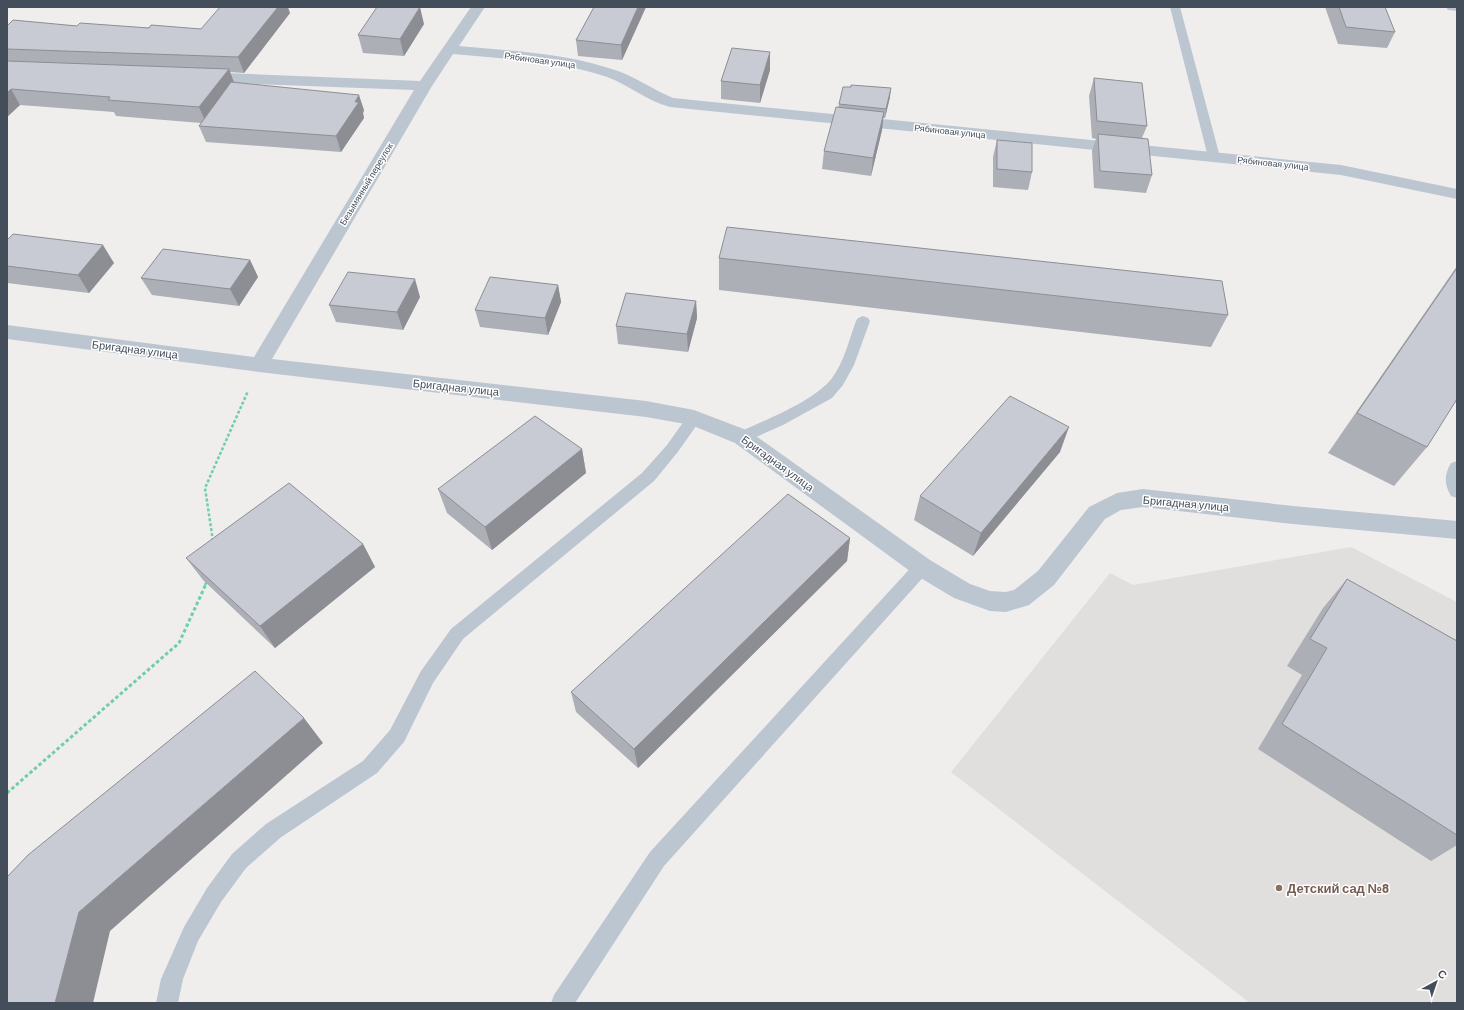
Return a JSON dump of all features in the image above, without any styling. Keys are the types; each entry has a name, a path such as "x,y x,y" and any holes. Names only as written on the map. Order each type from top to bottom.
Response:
{"street":[{"name":"Безымянный переулок","path":"259,365 424,86 478,7"},
{"name":"Рябиновая улица","path":"449,49 565,62 624,78 659,98 670,102 1341,170 1457,194"},
{"path":"188,77 424,86"},
{"name":"Бригадная улица","path":"7,332 259,365 646,408 694,418 742,437 922,567 962,591 990,601 1006,602 1021,598 1046,578 1098,513 1117,502 1143,498 1293,515 1457,530"}],"lane":[{"path":"1175,7 1214,157"},
{"path":"742,437 778,421 827,394 847,365 863,321"},
{"path":"167,1003 172,979 191,934 214,895 238,861 273,831 370,767 396,736 427,677 457,634 648,477 694,418"},
{"path":"1457,467 1452,475 1454,489 1457,492"},
{"path":"562,1003 658,859 922,567"}],"path":[{"path":"214,548 205,488 259,365"},
{"path":"7,792 179,643 210,576"}],"shaded area":[{"name":"Детский сад №8","path":"1351,547 1457,602 1457,1003 1250,1003 951,772 1110,573 1133,585"}],"building":[{"path":"220,7 278,7 238,57 7,49 7,26 13,20 77,26 80,23 149,28 151,25 201,29"},
{"path":"377,7 420,7 400,39 358,35"},
{"path":"594,7 638,7 621,45 576,40"},
{"path":"1339,7 1385,7 1395,32 1346,27"},
{"path":"732,48 770,52 760,85 721,81"},
{"path":"7,61 229,69 199,107 108,100 110,97 11,89 7,93"},
{"path":"1094,78 1142,83 1147,126 1097,121"},
{"path":"231,82 359,95 355,102 359,102 336,136 199,126"},
{"path":"851,85 891,88 886,109 839,104 843,87 851,87"},
{"path":"836,107 884,112 873,158 824,151"},
{"path":"1098,134 1148,139 1152,175 1100,171"},
{"path":"997,140 1032,143 1032,172 997,169"},
{"path":"727,227 1222,281 1228,315 719,258"},
{"path":"13,234 103,245 78,275 7,266 7,240"},
{"path":"163,249 250,260 230,289 141,278"},
{"path":"1457,268 1457,399 1427,447 1357,413"},
{"path":"348,272 415,279 397,312 329,305"},
{"path":"490,277 558,285 545,318 475,310"},
{"path":"626,293 696,301 687,334 616,326"},
{"path":"1010,396 1069,427 981,533 920,496"},
{"path":"535,416 582,449 485,527 438,489"},
{"path":"289,483 363,544 260,626 186,558"},
{"path":"788,494 850,538 634,749 571,692"},
{"path":"1347,579 1457,641 1457,835 1282,724 1327,648 1310,639"},
{"path":"255,671 304,718 79,912 55,1003 7,1003 7,877 28,855"}],"place":[{"name":"Детский сад №8","path":"1279,888"}]}
